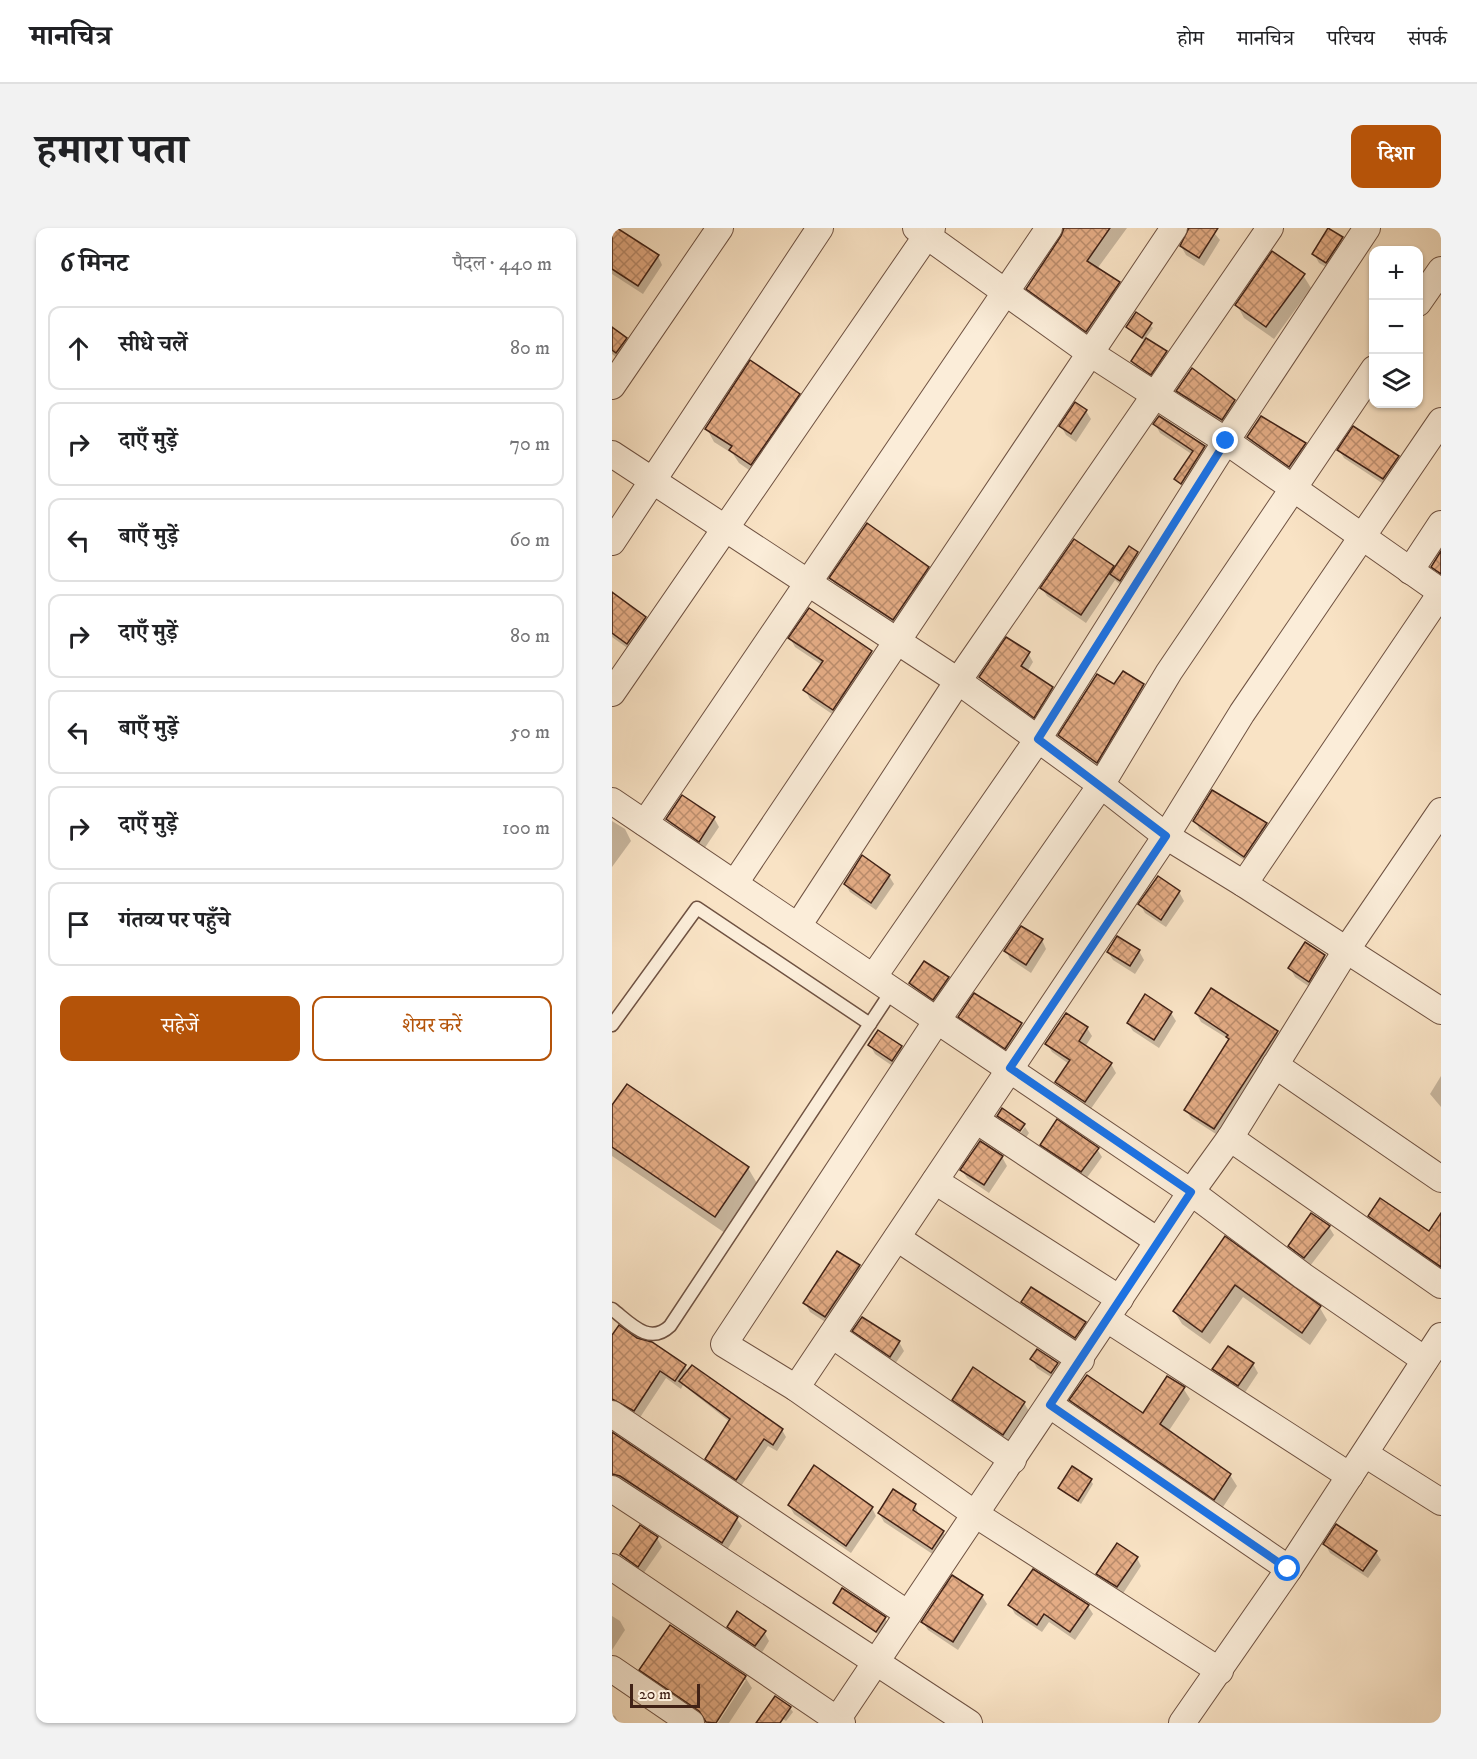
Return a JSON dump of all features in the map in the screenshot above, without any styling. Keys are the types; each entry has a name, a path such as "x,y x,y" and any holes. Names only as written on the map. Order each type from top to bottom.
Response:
{"street":[{"path":"612,386 720,228"},
{"path":"612,542 820,228"},
{"path":"645,823 1049,228"},
{"path":"735,883 1174,228"},
{"path":"798,926 958,681 1270,228"},
{"path":"884,983 1226,441 1367,228"},
{"path":"612,693 925,230 1006,293 1090,353 1226,441 1441,592 1245,884"},
{"path":"1421,300 1441,270"},
{"path":"1220,1671 975,1514 796,1388 724,1344 938,1019 1101,785 1169,672 1369,376"},
{"path":"796,1388 1166,836 1242,713 1441,421"},
{"path":"612,454 958,681 1101,785 1166,836 1245,884 1441,1011"},
{"path":"1410,571 1441,524"},
{"path":"612,801 1191,1192 1303,1276 1425,1360"},
{"path":"612,1566 838,1722 1191,1192 1230,1138 1347,949 1441,811"},
{"path":"1275,1065 1441,1179"},
{"path":"976,1120 1158,1242"},
{"path":"1230,1138 1441,1285"},
{"path":"935,1181 1350,1476"},
{"path":"897,1238 1081,1360"},
{"path":"832,1335 1013,1460"},
{"path":"1182,1723 1220,1671 1441,1336"},
{"path":"1050,1405 1288,1569"},
{"path":"612,1414 908,1614"},
{"path":"1365,1454 1441,1502"},
{"path":"612,1489 969,1723"},
{"path":"612,1669 691,1723"}],"lane":[{"path":"612,1026 697,908 870,1024"},
{"path":"612,1309 644,1333 653,1336 670,1326 870,1024 884,983"}],"building":[{"path":"612,228 617,228 659,255 638,286 612,269"},
{"path":"1064,228 1110,228 1087,261 1120,282 1086,332 1026,289"},
{"path":"1189,228 1218,228 1199,258 1180,246"},
{"path":"1328,228 1343,237 1326,263 1312,254"},
{"path":"1272,251 1305,274 1266,327 1235,305"},
{"path":"1136,312 1152,323 1142,338 1126,327"},
{"path":"612,327 627,338 616,353 612,350"},
{"path":"1146,338 1167,351 1151,375 1131,361"},
{"path":"750,360 800,394 751,465 729,450 732,446 705,429"},
{"path":"1192,368 1235,400 1222,420 1176,391"},
{"path":"1075,402 1087,410 1071,434 1059,426"},
{"path":"1159,416 1205,446 1181,484 1174,479 1193,451 1153,424"},
{"path":"1261,416 1306,443 1289,467 1247,437"},
{"path":"1353,426 1399,456 1383,479 1337,450"},
{"path":"867,523 929,567 893,620 829,578"},
{"path":"1074,539 1114,566 1081,615 1040,588"},
{"path":"1129,546 1138,552 1120,581 1110,574"},
{"path":"1441,551 1441,574 1431,567"},
{"path":"612,592 646,617 627,644 612,633"},
{"path":"809,608 872,651 833,710 803,690 823,661 788,638"},
{"path":"1006,637 1030,652 1021,666 1053,687 1034,718 979,677"},
{"path":"1123,671 1144,684 1097,763 1058,735 1097,674 1114,684"},
{"path":"1212,790 1267,823 1244,857 1193,821"},
{"path":"682,795 715,817 699,842 666,819"},
{"path":"862,855 890,875 871,903 844,884"},
{"path":"1158,876 1180,891 1161,920 1138,904"},
{"path":"1021,926 1043,939 1026,965 1004,951"},
{"path":"1117,936 1140,950 1130,966 1107,952"},
{"path":"1305,942 1325,955 1309,982 1288,968"},
{"path":"924,961 949,977 933,1000 909,983"},
{"path":"1211,988 1278,1031 1214,1129 1184,1110 1229,1039 1226,1037 1228,1035 1195,1013"},
{"path":"974,993 1022,1023 1005,1049 958,1017"},
{"path":"1145,994 1172,1012 1154,1040 1127,1023"},
{"path":"1066,1013 1088,1027 1079,1041 1112,1063 1085,1102 1055,1082 1070,1060 1045,1044"},
{"path":"878,1030 902,1046 892,1061 868,1045"},
{"path":"627,1084 749,1167 715,1217 612,1147 612,1105"},
{"path":"1002,1108 1025,1124 1020,1131 997,1116"},
{"path":"1057,1119 1099,1148 1081,1172 1040,1145"},
{"path":"980,1141 1003,1156 984,1185 960,1170"},
{"path":"1380,1198 1429,1231 1441,1213 1441,1267 1368,1216"},
{"path":"1311,1213 1330,1226 1304,1258 1288,1246"},
{"path":"1225,1236 1321,1306 1302,1333 1235,1285 1202,1332 1173,1311"},
{"path":"837,1251 860,1265 825,1317 803,1303"},
{"path":"1031,1287 1086,1322 1075,1338 1021,1302"},
{"path":"862,1317 900,1341 890,1357 852,1331"},
{"path":"619,1325 637,1338 652,1342 686,1365 675,1381 660,1371 634,1411 612,1399 612,1335"},
{"path":"1228,1346 1254,1363 1238,1386 1212,1369"},
{"path":"1037,1349 1058,1363 1051,1373 1030,1359"},
{"path":"692,1365 783,1429 773,1445 764,1439 736,1480 705,1459 730,1419 679,1381"},
{"path":"973,1367 1025,1402 1003,1435 952,1400"},
{"path":"1087,1375 1143,1413 1167,1376 1185,1387 1160,1424 1231,1474 1214,1500 1069,1400"},
{"path":"612,1432 738,1517 722,1543 620,1476 612,1474"},
{"path":"814,1465 873,1507 846,1546 788,1505"},
{"path":"1072,1466 1092,1479 1078,1501 1058,1488"},
{"path":"893,1489 916,1504 913,1510 944,1531 932,1549 878,1513"},
{"path":"1336,1524 1377,1551 1363,1571 1323,1544"},
{"path":"640,1525 658,1537 638,1567 620,1554"},
{"path":"1117,1543 1138,1557 1117,1587 1096,1574"},
{"path":"1033,1569 1089,1605 1070,1632 1044,1614 1037,1625 1008,1605"},
{"path":"952,1575 983,1595 953,1642 921,1622"},
{"path":"842,1588 886,1617 876,1632 833,1603"},
{"path":"737,1611 766,1631 755,1646 727,1627"},
{"path":"670,1625 746,1676 716,1723 706,1722 699,1711 639,1670"},
{"path":"775,1696 791,1707 780,1723 756,1723"}],"route":[{"path":"1226,441 1038,739 1166,836 1010,1068 1191,1192 1050,1405 1288,1569"}]}
